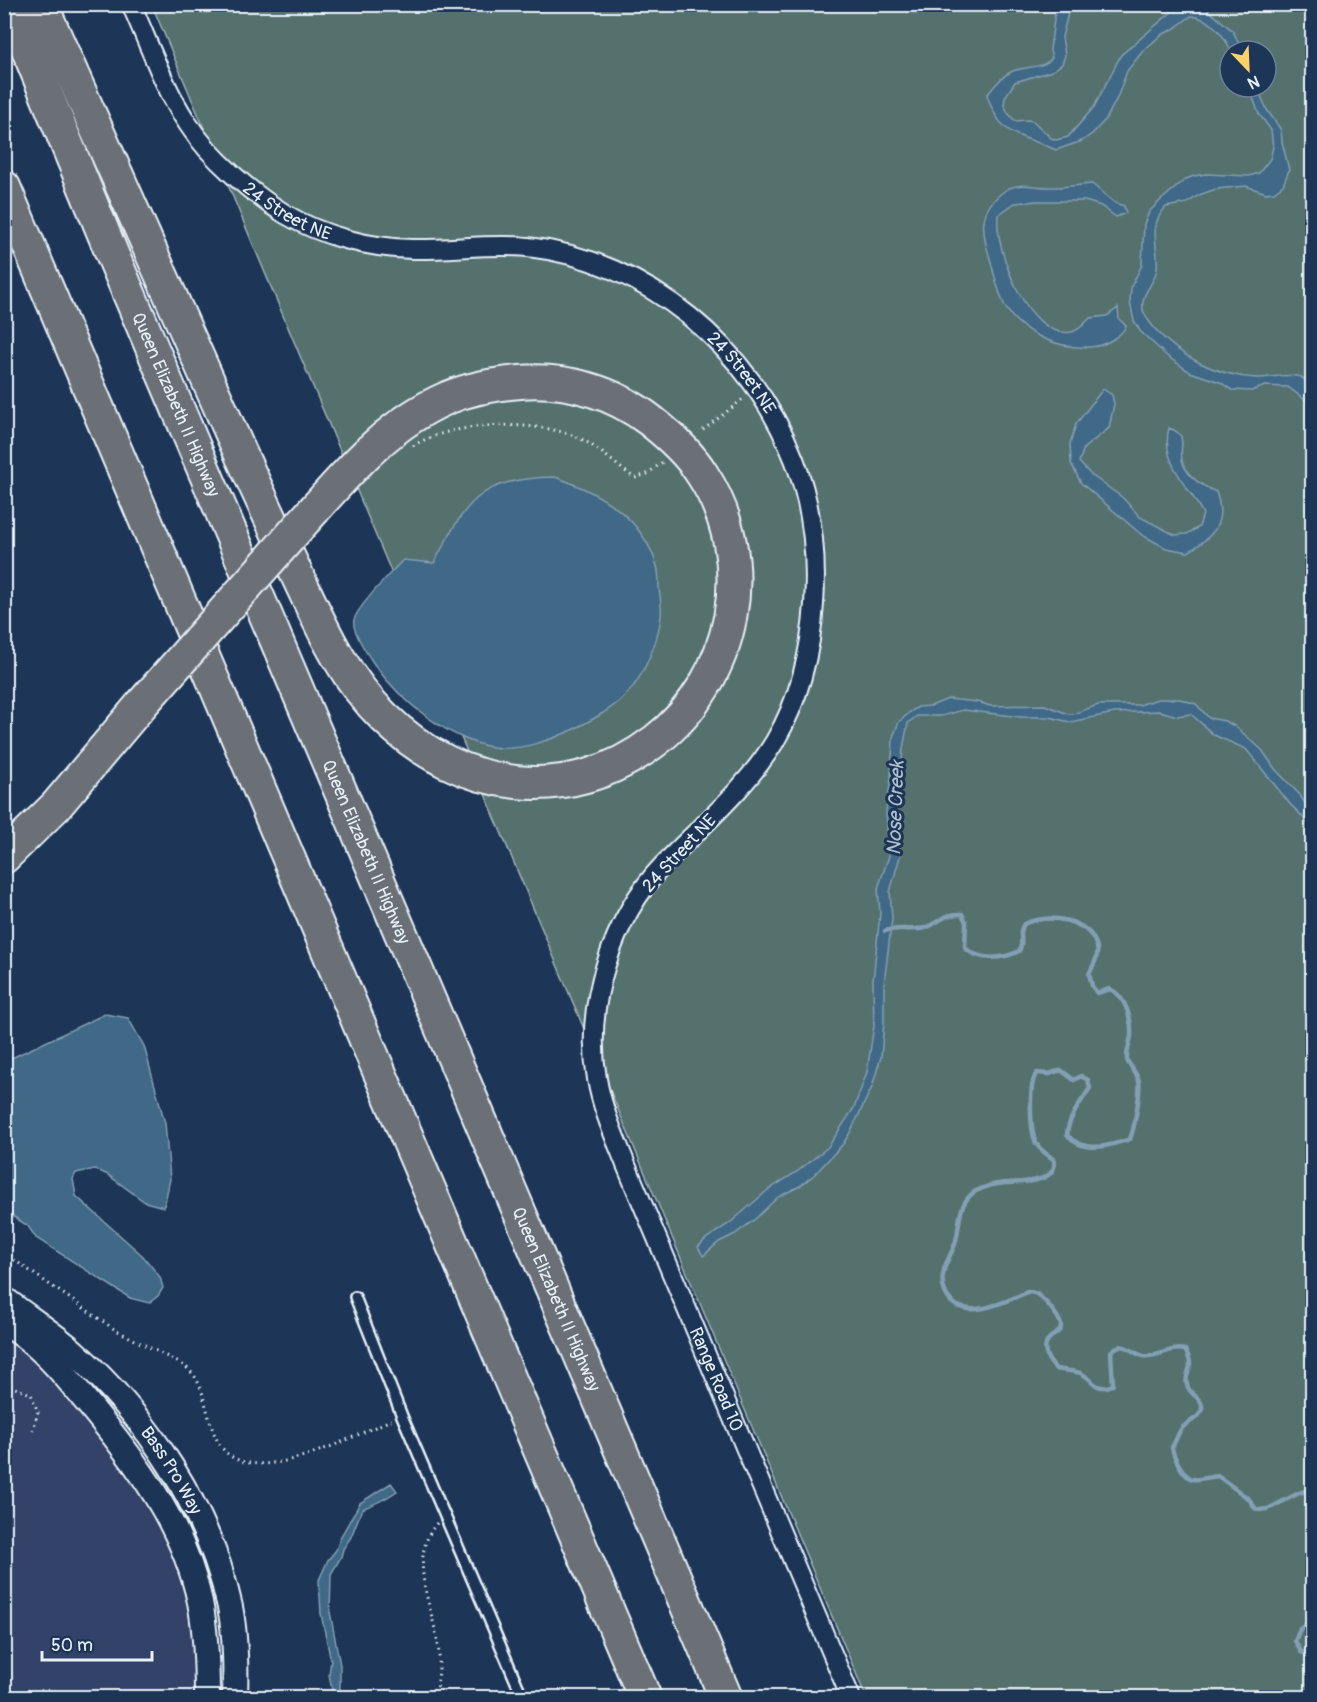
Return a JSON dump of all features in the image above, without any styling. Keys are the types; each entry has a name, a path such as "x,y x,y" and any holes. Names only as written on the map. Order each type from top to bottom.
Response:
{"highway":[{"name":"Queen Elizabeth II Highway","path":"9,4 123,278 726,1698"},
{"path":"4,857 56,806 141,705 313,511 347,472 375,444 404,422 445,399 473,388 536,381 563,383 595,391 618,400 642,414 664,431 701,472 714,495 724,521 735,576 728,636 718,662 703,689 681,717 656,741 628,759 564,781 536,784 502,781 474,774 443,762 411,742 381,715 342,666 324,634 262,500 41,4"},
{"path":"4,188 645,1698"}],"street":[{"name":"24 Street NE","path":"131,4 170,92 189,126 218,159 259,196 289,216 324,232 360,243 411,249 528,247 566,254 610,268 647,287 681,310 713,337 739,365 756,388 779,428 794,461 805,495 813,538 815,584 804,665 792,704 774,741 757,765 724,806 659,869 634,901 616,937 603,974 596,1005 595,1057"},
{"name":"Range Road 10","path":"595,1057 596,1077 604,1107 626,1165 851,1698"},
{"name":"Bass Pro Way","path":"4,1299 75,1353 106,1385 152,1438 186,1491 214,1549 230,1608 234,1636 235,1698"},
{"name":"Bass Pro Way","path":"4,1322 33,1343 93,1409 145,1477 170,1521 190,1566 200,1602 204,1631 207,1698"}],"lane":[{"path":"356,1297 402,1416 523,1698"}],"path":[{"path":"703,430 756,388"},
{"path":"408,449 446,433 507,425 541,428 579,438 595,447 635,478 647,474 664,461"},
{"path":"4,1253 114,1329 185,1366 199,1384 220,1445 239,1462 252,1464 285,1462 402,1416"},
{"path":"4,1384 31,1394 38,1412 33,1430"},
{"path":"437,1698 439,1655 422,1569 427,1538 439,1521 445,1517"}],"shaded area":[{"path":"4,1329 18,1338 135,1477 181,1568 194,1628 196,1697 5,1697"}],"green space":[{"path":"152,5 1312,5 1312,1697 866,1697"}],"water":[{"path":"1056,5 1070,5 1062,37 1065,55 1062,64 1052,71 1015,82 1005,97 1004,105 1015,121 1033,121 1056,140 1068,137 1094,107 1121,55 1174,10 1187,5 1202,5 1233,31 1237,39 1225,39 1210,23 1191,16 1161,35 1142,52 1127,71 1106,119 1092,134 1082,141 1056,150 1013,133 1005,127 998,120 987,95 1007,74 1048,62 1052,58 1050,50"},
{"path":"1253,99 1262,99 1281,130 1289,170 1283,185 1274,192 1266,193 1246,186 1216,189 1199,195 1187,203 1166,207 1160,214 1155,229 1157,268 1144,298 1143,310 1155,329 1165,339 1188,356 1214,369 1256,378 1291,375 1301,377 1307,382 1312,405 1288,387 1265,386 1251,391 1232,390 1220,382 1190,372 1167,356 1140,331 1134,321 1130,302 1131,287 1142,265 1144,224 1149,212 1186,179 1194,176 1206,174 1249,176 1259,173 1270,159 1273,147 1271,130 1259,114"},
{"path":"1092,184 1115,203 1124,206 1126,213 1116,217 1101,206 1085,201 1037,201 1015,203 998,215 998,230 1008,269 1028,308 1041,322 1056,331 1072,332 1090,318 1107,316 1118,308 1119,319 1126,326 1117,336 1097,346 1070,346 1030,332 1010,313 1003,302 995,277 985,241 984,222 990,205 1011,187"},
{"path":"1103,389 1112,395 1114,404 1109,428 1084,448 1079,462 1091,475 1123,498 1140,517 1175,535 1187,534 1199,527 1203,514 1172,463 1167,441 1169,428 1179,434 1182,441 1181,454 1184,466 1195,480 1216,492 1220,512 1216,528 1205,540 1188,552 1166,548 1142,535 1081,483 1071,463 1070,444 1076,424"},
{"path":"555,477 604,499 618,509 641,534 650,549 658,571 661,613 657,637 643,670 631,689 618,702 598,716 577,728 536,744 508,748 482,745 446,729 413,706 398,692 364,649 357,636 354,620 368,598 403,560 434,563 467,508 479,497 492,488 509,482"},
{"name":"Nose Creek","path":"948,699 978,702 990,706 1045,705 1068,714 1098,705 1139,705 1158,699 1180,699 1196,704 1209,718 1225,721 1236,727 1262,750 1275,769 1299,794 1312,814 1312,832 1304,818 1246,749 1214,735 1191,714 1177,716 1160,711 1114,713 1070,722 1049,717 1021,717 963,710 941,716 917,716 908,723 896,804 900,856 890,892 892,918 884,984 881,1057 872,1087 843,1144 815,1174 800,1186 778,1197 754,1220 719,1242 703,1256 698,1247 707,1238 730,1223 768,1190 798,1171 828,1147 854,1108 867,1072 874,1026 873,981 880,913 878,888 889,856 886,811 891,778 893,737 899,722 910,712 918,707 931,706"},
{"path":"105,1014 128,1018 144,1046 165,1123 170,1179 164,1207 145,1202 108,1175 95,1169 76,1173 73,1179 76,1196 143,1256 160,1277 163,1288 158,1296 149,1303 130,1298 36,1238 28,1226 5,1211 5,1061"},
{"path":"391,1483 397,1491 362,1509 351,1537 331,1574 330,1612 340,1665 340,1688 343,1697 333,1697 329,1674 331,1661 321,1614 319,1580 360,1503"}],"waterway":[{"path":"885,931 925,928 946,917 962,914 966,922 965,948 977,955 991,958 1019,951 1024,924 1044,919 1066,920 1076,924 1093,937 1097,950 1089,974 1092,986 1097,993 1110,989 1116,992 1127,1009 1130,1023 1131,1036 1127,1060 1139,1081 1137,1110 1130,1139 1097,1147 1081,1145 1073,1141 1067,1135 1068,1129 1076,1110 1090,1088 1088,1080 1081,1076 1074,1080 1061,1070 1049,1074 1037,1073 1031,1096 1032,1128 1038,1146 1054,1160 1054,1168 1049,1174 1033,1181 998,1184 976,1191 965,1202 960,1215 955,1244 943,1275 944,1289 952,1302 971,1309 983,1308 1027,1292 1036,1294 1050,1306 1061,1324 1059,1331 1046,1344 1047,1356 1051,1363 1056,1369 1085,1375 1102,1387 1113,1385 1111,1352 1115,1348 1120,1346 1128,1348 1144,1356 1185,1350 1190,1362 1187,1385 1202,1407 1200,1414 1181,1429 1172,1447 1186,1475 1193,1479 1218,1476 1249,1499 1259,1510 1268,1509 1312,1489"},
{"path":"1312,1620 1300,1629 1295,1641 1301,1652 1312,1655"}]}
